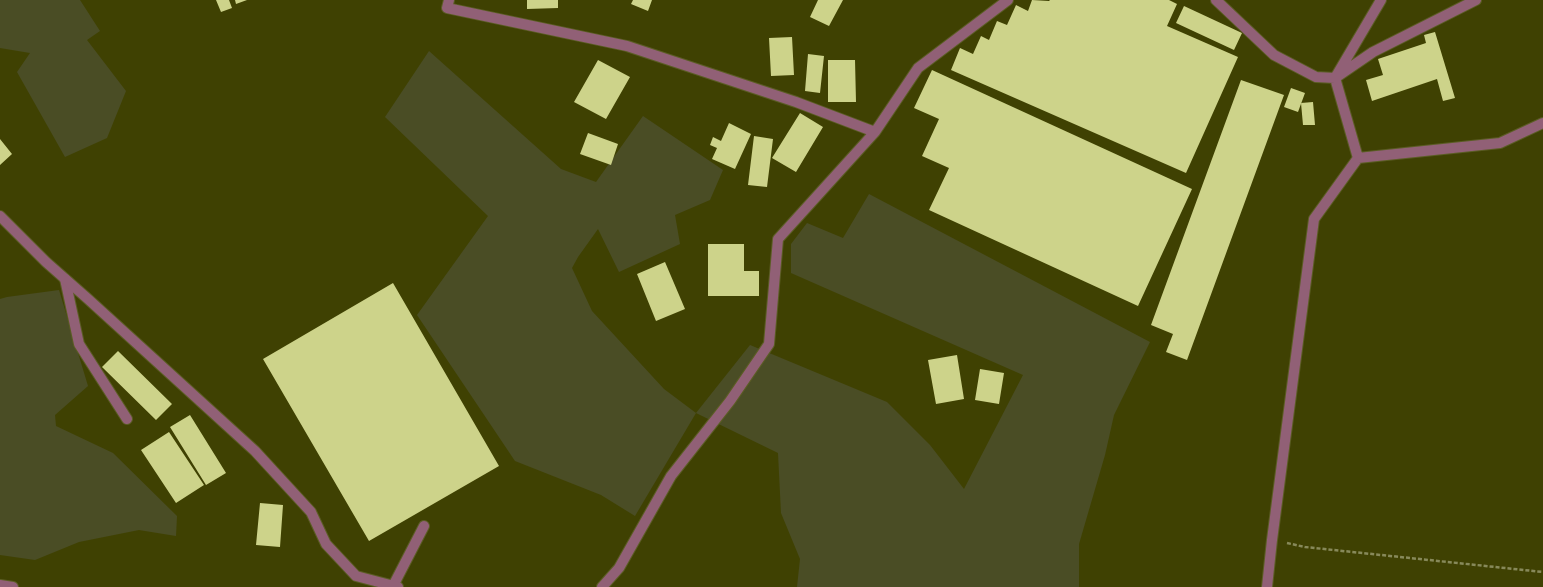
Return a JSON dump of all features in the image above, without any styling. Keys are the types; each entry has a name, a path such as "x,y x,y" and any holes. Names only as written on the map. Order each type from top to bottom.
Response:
{"street":[{"path":"449,0 447,8 627,46 796,102 875,132"},
{"path":"602,587 619,568 671,476 730,401 768,344 778,239 875,132 918,68 1008,0"},
{"path":"1216,0 1274,54 1316,77 1335,78 1373,52 1476,0"},
{"path":"1358,158 1335,78 1381,0"},
{"path":"1268,587 1272,540 1314,219 1358,158 1500,143 1543,123"},
{"path":"0,216 46,262 255,451 311,512 326,544 356,576 395,586 424,526"},
{"path":"65,279 79,344 127,419"},
{"path":"0,585 13,587"}],"path":[{"path":"1272,540 1305,547 1543,572"}],"green space":[{"path":"0,0 80,0 100,31 87,40 126,91 107,138 65,157 17,72 30,53 0,48"},
{"path":"429,51 561,169 596,182 643,116 723,170 710,200 675,215 680,244 619,272 598,229 572,268 592,311 664,389 696,413 635,516 601,495 515,461 417,315 488,216 385,117"},
{"path":"869,194 1150,342 1114,415 1105,455 1079,544 1079,587 797,587 800,559 781,513 778,453 696,413 750,345 887,402 930,445 964,489 1023,375 791,273 791,244 807,223 843,238"},
{"path":"59,290 88,386 55,415 56,426 113,453 177,516 176,536 139,530 79,542 35,560 0,555 0,299"}],"building":[{"path":"216,0 229,0 232,8 221,12"},
{"path":"235,0 247,0 236,4"},
{"path":"527,0 558,0 558,8 527,9"},
{"path":"633,0 652,0 648,11 631,4"},
{"path":"818,0 843,0 829,26 810,17"},
{"path":"1032,0 1169,0 1177,4 1167,26 1238,57 1186,173 951,70 960,48 973,54 981,36 989,40 997,21 1007,25 1016,5 1028,11"},
{"path":"1184,6 1242,33 1234,50 1176,23"},
{"path":"1435,32 1455,98 1443,101 1437,79 1372,101 1366,80 1383,75 1378,59 1426,43 1424,35"},
{"path":"792,37 794,75 771,76 769,38"},
{"path":"808,54 824,56 820,93 805,91"},
{"path":"598,60 630,77 606,119 574,102"},
{"path":"828,60 855,60 856,102 828,102"},
{"path":"932,70 1192,189 1138,306 929,210 949,168 922,156 939,119 914,108"},
{"path":"1241,80 1284,95 1187,360 1166,352 1173,334 1151,325"},
{"path":"1291,88 1305,93 1298,112 1284,107"},
{"path":"1313,102 1315,125 1303,125 1301,103"},
{"path":"800,113 823,127 796,172 772,158"},
{"path":"729,123 751,134 735,169 712,159 717,148 710,145 713,137 721,141"},
{"path":"588,133 618,144 611,165 580,154"},
{"path":"754,136 773,139 767,187 748,185"},
{"path":"0,139 12,154 0,165"},
{"path":"708,244 744,244 744,271 759,271 759,296 708,296"},
{"path":"665,262 685,309 656,321 637,274"},
{"path":"393,283 499,466 369,541 263,359"},
{"path":"118,351 172,404 156,420 102,367"},
{"path":"957,355 964,399 936,404 928,360"},
{"path":"980,369 1004,373 999,404 975,400"},
{"path":"190,415 226,473 206,485 170,427"},
{"path":"169,432 204,485 176,503 141,450"},
{"path":"260,503 283,505 280,547 256,545"}]}
